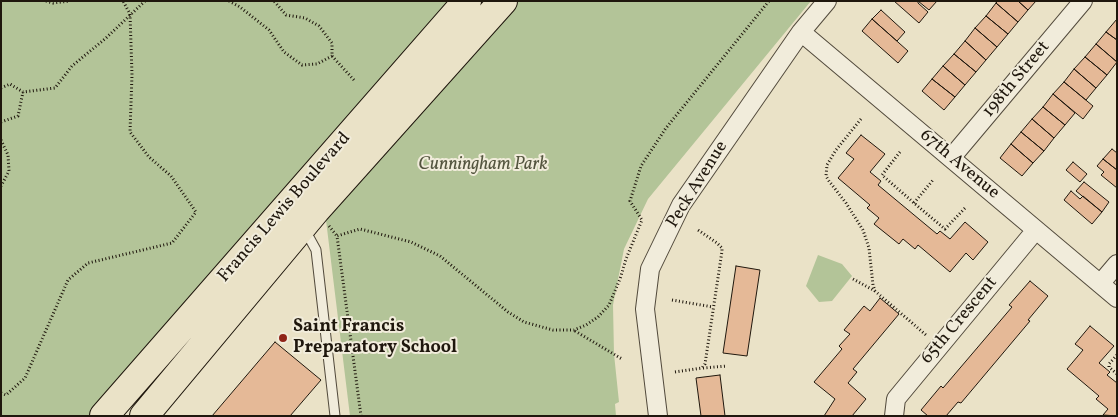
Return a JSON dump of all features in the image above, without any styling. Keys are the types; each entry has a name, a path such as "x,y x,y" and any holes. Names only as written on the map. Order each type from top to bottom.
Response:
{"main road":[{"name":"Francis Lewis Boulevard","path":"104,416 466,1"},
{"name":"Francis Lewis Boulevard","path":"144,416 303,226 503,1"}],"street":[{"name":"Peck Avenue","path":"658,416 645,309 650,269 681,205 801,32 827,1"},
{"name":"198th Street","path":"951,158 1083,1"},
{"name":"67th Avenue","path":"801,32 1035,231 1117,298"},
{"name":"65th Crescent","path":"894,416 896,399 1035,231"},
{"path":"1100,284 1117,264"}],"lane":[{"path":"303,226 316,250 335,416"}],"path":[{"path":"46,1 53,3 70,1"},
{"path":"1,393 6,394 25,378 68,280 88,264 172,243 196,212 172,176 149,157 130,132 132,75 130,14 123,1"},
{"path":"1,88 10,84 23,92 54,88 72,66 106,38 145,1"},
{"path":"229,1 240,7 269,30 284,52 302,65 317,64 332,56"},
{"path":"274,1 286,15 305,18 319,26 332,43 332,56 354,80"},
{"path":"361,416 337,236 360,228 411,242 440,256 508,312 524,322 553,330 574,330 598,317 608,305 620,279 642,220 630,201 641,166 666,128 769,1"},
{"path":"1,122 18,116 23,92"},
{"path":"861,119 829,160 826,171 829,181 863,230 870,248 875,291"},
{"path":"1,140 8,155 9,171 1,186"},
{"path":"900,152 882,175 945,229 966,207"},
{"path":"914,203 933,180"},
{"path":"698,230 722,248 705,364 702,368"},
{"path":"854,280 875,291 927,335"},
{"path":"672,300 713,307"},
{"path":"574,330 622,359"},
{"path":"1117,355 1109,364 1109,367 1117,374"},
{"path":"675,372 727,366"}],"green space":[{"name":"Cunningham Park","path":"1,1 811,1 648,199 624,249 613,305 614,354 619,402 615,404 616,416 350,416 318,155 88,416 1,416"},
{"path":"818,255 842,264 852,276 832,301 819,302 806,286"}],"building":[{"path":"894,1 918,1 928,12 919,23"},
{"path":"918,1 937,1 929,10"},
{"path":"998,1 1018,1 1028,10 1018,22 996,3"},
{"path":"1018,1 1036,1 1028,10"},
{"path":"996,3 1018,22 1008,34 986,16"},
{"path":"881,10 905,32 897,41 872,19"},
{"path":"986,16 1008,34 997,47 975,28"},
{"path":"872,19 908,51 898,63 862,31"},
{"path":"1117,19 1117,40 1106,32"},
{"path":"975,28 997,47 986,60 965,41"},
{"path":"1106,32 1117,40 1117,62 1096,44"},
{"path":"965,41 986,60 976,72 954,54"},
{"path":"1096,44 1117,62 1107,75 1085,57"},
{"path":"954,54 976,72 965,85 943,66"},
{"path":"1085,57 1107,75 1096,88 1074,69"},
{"path":"943,66 965,85 955,97 932,79"},
{"path":"1074,69 1096,88 1086,100 1064,82"},
{"path":"932,79 955,97 944,110 922,91"},
{"path":"1064,82 1093,106 1083,119 1053,94"},
{"path":"1053,94 1075,113 1065,125 1043,107"},
{"path":"1043,107 1065,125 1054,138 1032,119"},
{"path":"1032,119 1054,138 1044,151 1021,132"},
{"path":"1021,132 1044,151 1033,163 1011,144"},
{"path":"861,135 885,154 870,172 881,181 878,185 937,234 940,231 950,239 965,222 988,242 973,260 966,253 950,272 918,245 915,249 903,239 899,244 874,224 879,218 867,208 870,205 838,178 854,159 846,153"},
{"path":"1011,144 1033,163 1022,176 1000,158"},
{"path":"1112,149 1117,153 1117,170 1103,159"},
{"path":"1103,159 1117,170 1117,188 1101,175 1104,172 1097,166"},
{"path":"1073,162 1087,174 1080,182 1066,170"},
{"path":"1084,182 1109,202 1102,212 1076,191"},
{"path":"1071,191 1080,199 1083,196 1102,212 1092,224 1064,200"},
{"path":"736,266 760,270 747,356 723,353"},
{"path":"1030,281 1048,296 1028,320 1030,321 961,403 958,402 946,416 928,416 921,410 941,386 943,388 1012,307 1009,305"},
{"path":"880,298 899,314 853,369 857,372 848,383 866,399 852,416 824,416 835,399 814,382 842,349 839,346 850,334 844,330 864,306 870,311"},
{"path":"1090,326 1114,346 1099,363 1110,372 1107,375 1117,383 1117,416 1103,415 1108,409 1096,399 1099,396 1067,369 1083,350 1075,344"},
{"path":"275,342 321,380 290,416 212,416"},
{"path":"720,375 725,416 701,416 696,378"}],"place":[{"name":"Saint Francis Preparatory School","path":"283,338"}]}
